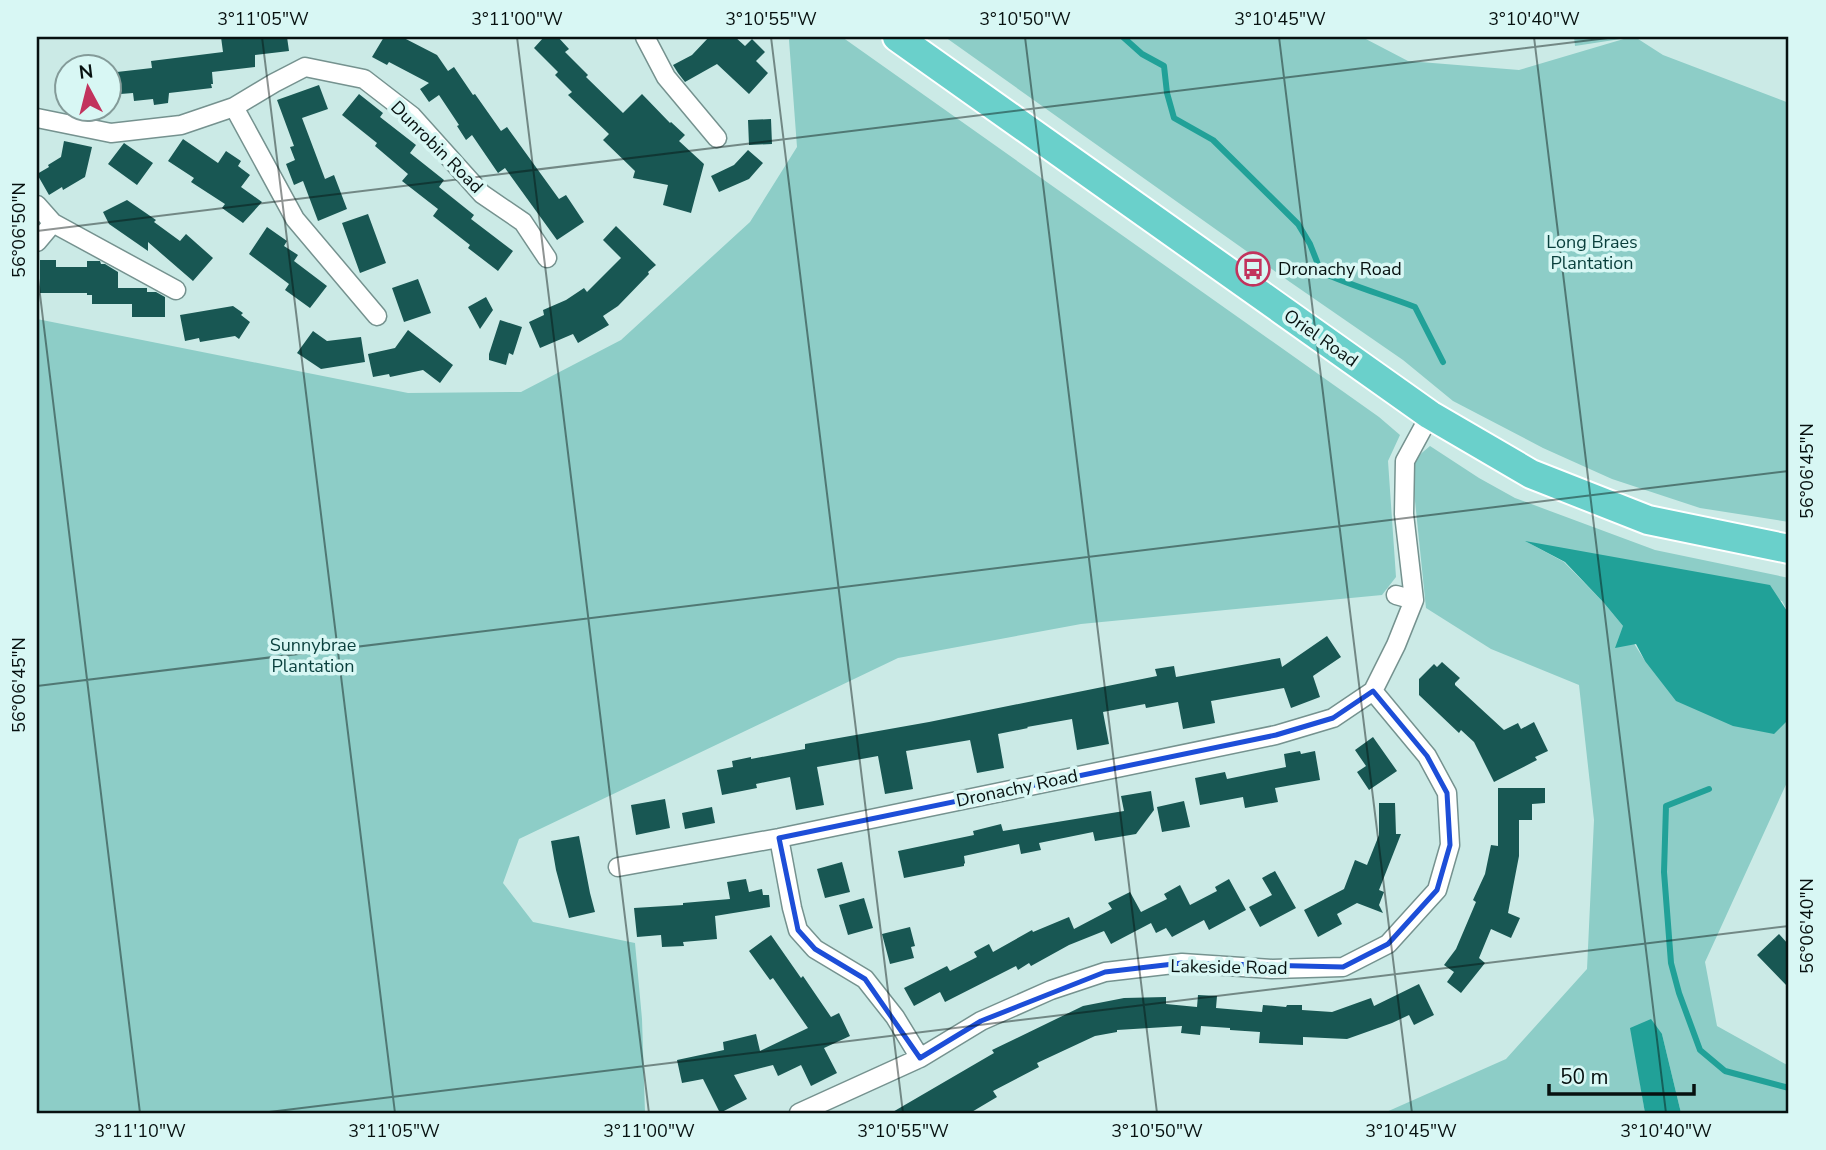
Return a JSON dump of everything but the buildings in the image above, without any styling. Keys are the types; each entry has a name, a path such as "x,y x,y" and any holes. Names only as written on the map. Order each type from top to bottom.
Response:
{"main road":[{"name":"Oriel Road","path":"897,37 1430,415 1531,474 1648,520 1789,548"}],"street":[{"path":"645,37 666,77 717,138"},
{"name":"Dunrobin Road","path":"37,118 111,133 181,125 234,107 305,67 364,79 412,116 482,194 523,222 547,258"},
{"path":"234,107 295,219 377,316"},
{"path":"37,205 53,223 176,290"},
{"path":"37,242 53,223"},
{"name":"Dronachy Road","path":"618,867 779,838 1276,735 1333,718 1373,691 1414,600 1404,514 1405,461 1430,415"},
{"path":"1396,595 1414,600"},
{"name":"Lakeside Road","path":"799,1113 920,1058 981,1021 1051,990 1105,972 1182,963 1272,969 1343,967 1388,944 1437,890 1450,845 1447,793 1427,756 1373,691"},
{"path":"779,838 798,930 815,948 864,979 895,1017 920,1058"}],"highlighted area":[{"path":"1373,691 1427,756 1447,793 1450,845 1437,890 1388,944 1343,967 1182,963 1105,972 981,1021 920,1058 865,979 815,949 798,930 779,838 1276,735 1333,718"}],"green space":[{"name":"Sunnybrae Plantation","path":"791,37 842,37 1379,417 1400,435 1388,461 1396,577 1382,595 1081,624 898,658 519,839 503,883 533,922 635,943 642,1019 645,1113 37,1113 37,319 408,393 521,392 621,340 750,222 797,147 789,40"},
{"name":"Long Braes Plantation","path":"945,37 1362,37 1408,61 1519,70 1627,38 1575,46 1574,37 1635,37 1663,55 1789,103 1789,522 1700,508 1612,479 1543,448 1453,401 1403,360"},
{"path":"1430,446 1515,498 1655,550 1789,578 1789,614 1782,601 1527,542 1564,562 1623,626 1645,661 1784,723 1789,719 1789,778 1705,962 1717,1026 1789,1066 1789,1113 1681,1113 1662,1034 1639,1076 1645,1113 1384,1113 1506,1059 1587,969 1594,820 1579,685 1491,649 1426,608 1411,462"}],"shaded area":[{"path":"1525,541 1770,585 1789,614 1789,719 1774,734 1733,726 1676,701 1645,661 1636,644 1615,648 1623,626 1604,603 1565,562"},
{"path":"1651,1019 1662,1034 1681,1113 1645,1113 1630,1028"}],"waterway":[{"path":"1123,37 1142,54 1164,66 1167,93 1174,118 1213,140 1298,224 1310,244 1321,272 1415,307 1443,362"},
{"path":"1709,789 1666,806 1664,872 1671,963 1679,993 1700,1050 1725,1071 1789,1088"}],"place":[{"name":"Dronachy Road","path":"1253,269"}]}
